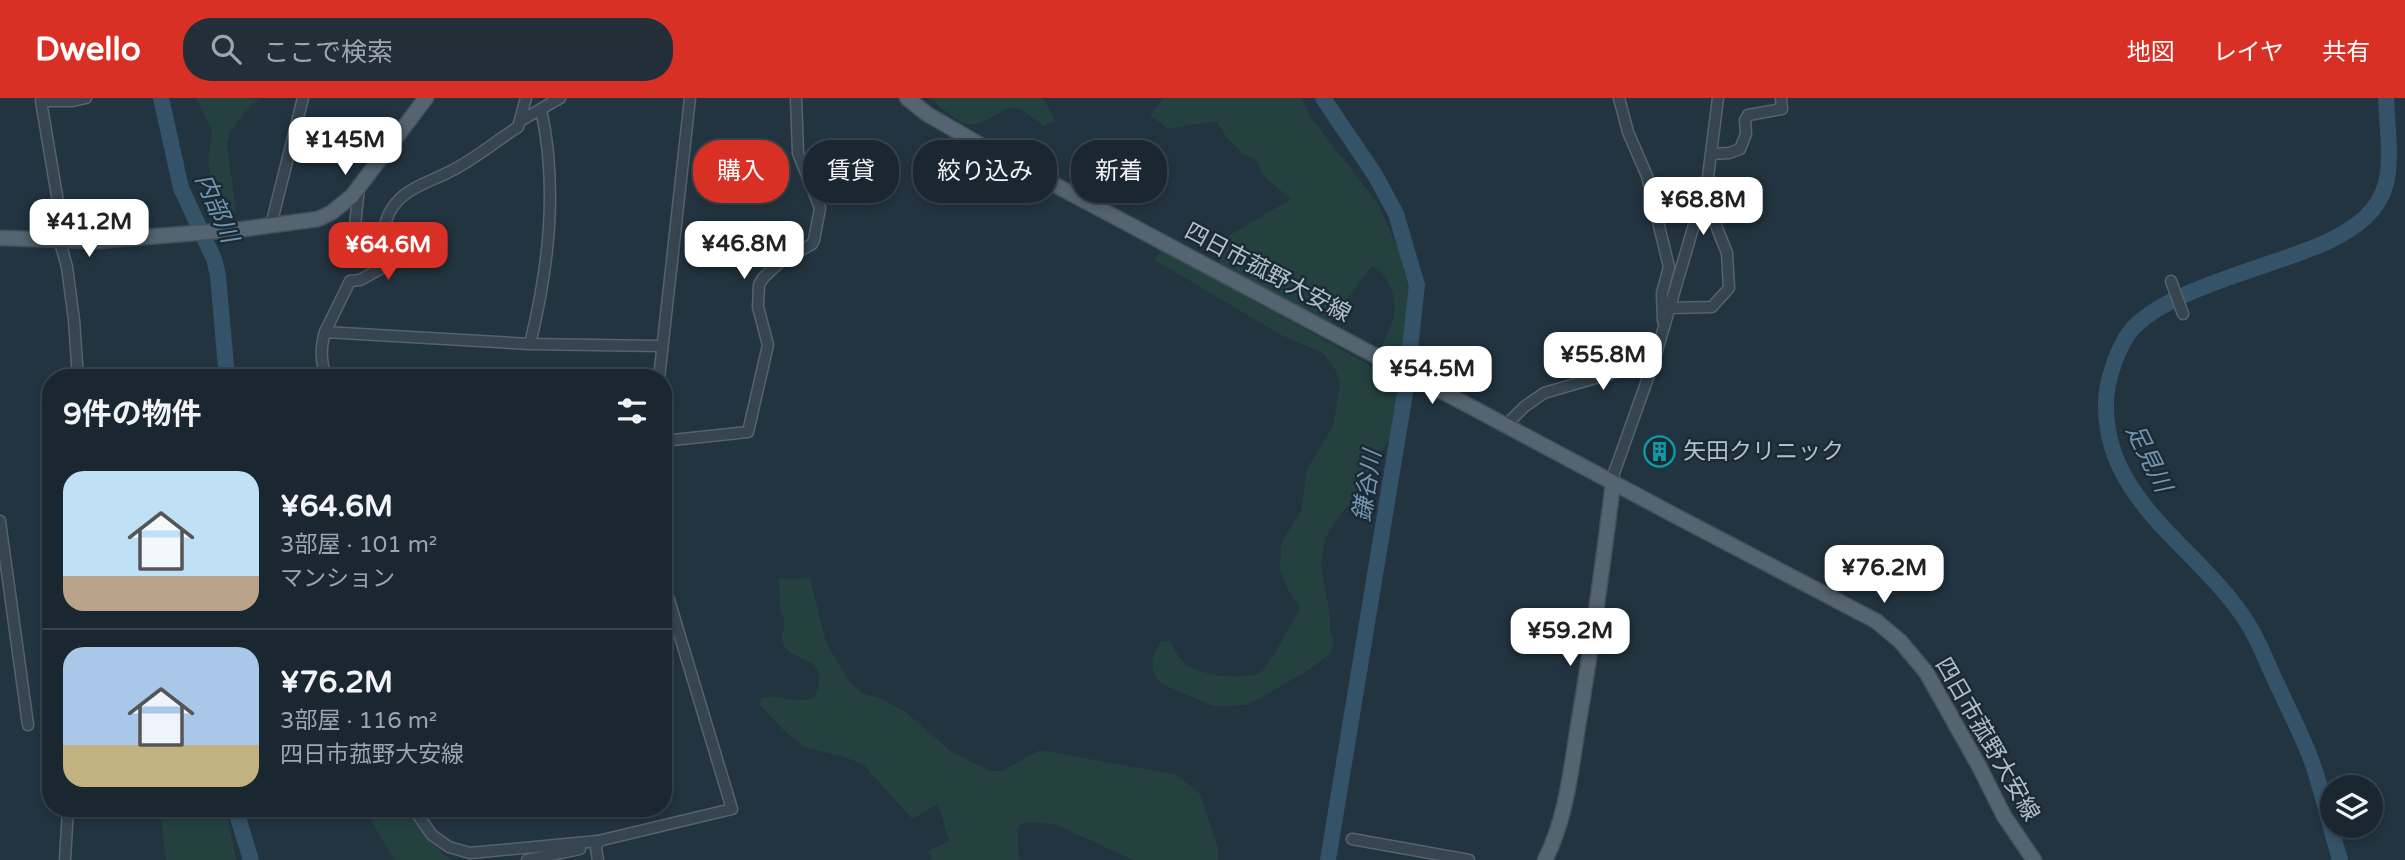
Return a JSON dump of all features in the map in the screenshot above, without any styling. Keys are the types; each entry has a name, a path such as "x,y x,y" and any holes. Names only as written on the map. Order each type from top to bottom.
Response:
{"main road":[{"path":"0,237 99,242 244,229 318,219 343,205 426,98"},
{"name":"四日市菰野大安線","path":"907,98 927,114 984,147 1877,621 1900,641 1926,672 2004,816 2034,860"},
{"path":"1545,860 1552,848 1566,797 1614,483"}],"street":[{"path":"77,369 74,320 60,242 58,202 41,101 73,101 86,98"},
{"path":"271,226 303,98"},
{"path":"323,369 321,345 325,332 350,281 360,280 380,269 382,234 389,211 397,200 419,185 452,171 518,127 526,98"},
{"path":"520,121 560,98"},
{"path":"660,369 690,98"},
{"path":"672,440 748,432 768,345 758,307 759,285 780,262 812,244 820,208 798,149 796,98"},
{"path":"1619,98 1628,132 1647,176 1670,267 1662,293 1664,328"},
{"path":"1614,483 1614,473 1654,360 1708,177 1718,98"},
{"path":"1712,154 1740,149 1746,134 1745,120 1748,115 1782,109 1781,98"},
{"path":"530,344 542,296 551,186 547,138 541,109"},
{"path":"1670,309 1712,307 1728,288 1727,253 1715,220 1717,197 1708,177"},
{"path":"359,187 355,226 362,234 383,243"},
{"path":"2172,283 2182,313"},
{"path":"325,332 530,344 662,346"},
{"path":"1499,422 1544,393 1654,360"},
{"path":"0,522 28,724"},
{"path":"419,817 432,835 449,847 470,853 598,841 732,809 672,610"},
{"path":"65,860 67,817"},
{"path":"1352,839 1469,860"},
{"path":"527,860 581,848 598,841"},
{"path":"598,841 598,860"}],"green space":[{"path":"196,98 259,98 235,124 227,143 236,213 214,214 208,158 212,130"},
{"path":"930,98 1043,98 1055,120 1044,126 1022,110 1009,107 983,121 967,124 960,122"},
{"path":"1163,98 1301,98 1310,116 1378,204 1411,278 1409,325 1398,358 1381,349 1391,327 1395,306 1387,280 1372,266 1329,324 1220,266 1220,241 1291,199 1267,179 1255,160 1228,139 1216,121 1168,129 1150,115"},
{"path":"1161,249 1396,380 1398,427 1383,449 1365,486 1339,516 1325,538 1321,565 1334,643 1329,655 1248,705 1213,706 1162,684 1154,674 1153,657 1162,641 1169,641 1185,664 1212,674 1248,676 1257,674 1268,664 1300,608 1288,590 1280,569 1282,541 1301,511 1307,469 1333,426 1340,384 1336,371 1323,353 1279,334 1155,260"},
{"path":"810,578 826,643 851,684 862,693 882,699 907,713 950,751 989,771 1002,771 1040,750 1177,775 1200,794 1218,847 1218,860 1133,860 1055,824 1027,822 1017,829 1019,860 931,860 928,851 949,841 938,804 912,819 864,765 845,757 807,748 783,730 759,704 762,698 769,697 800,700 815,696 819,682 814,666 794,655 783,644 784,622 779,579"},
{"path":"161,817 228,817 236,860 166,860"},
{"path":"368,817 412,817 444,855 452,860 395,860"}],"waterway":[{"name":"内部川","path":"161,98 181,188 214,259 218,276 226,369"},
{"name":"鎌谷川","path":"1323,98 1375,175 1396,214 1417,285 1405,393 1328,860"},
{"name":"足見川","path":"2340,860 2310,758 2256,639 2228,597 2138,497 2121,469 2110,438 2106,395 2120,348 2129,333 2145,317 2193,291 2329,241 2357,225 2372,211 2383,193 2388,173 2386,98"},
{"name":"内部川","path":"238,817 251,860"}],"place":[{"name":"矢田クリニック","path":"1660,451"}]}
